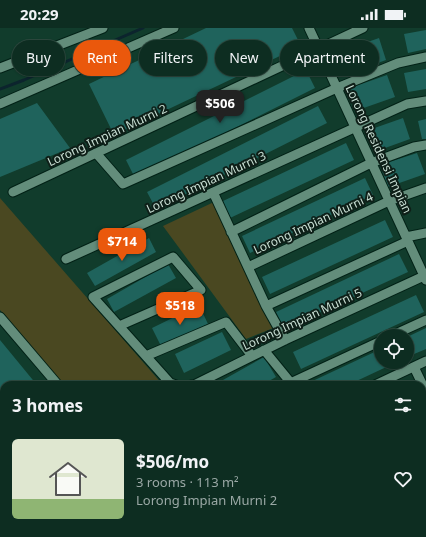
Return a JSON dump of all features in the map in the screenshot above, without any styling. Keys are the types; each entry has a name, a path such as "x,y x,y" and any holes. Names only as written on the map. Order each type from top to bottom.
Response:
{"street":[{"path":"0,68 103,28"},
{"path":"0,104 174,28"},
{"name":"Lorong Residensi Impian","path":"310,28 315,40"},
{"name":"Lorong Impian Murni 2","path":"338,40 363,28"},
{"path":"96,153 123,184 337,88 398,63 426,57"},
{"name":"Lorong Impian Murni 2","path":"13,192 280,67"},
{"name":"Lorong Residensi Impian","path":"331,76 425,276"},
{"name":"Lorong Impian Murni 3","path":"66,260 408,104 426,101"},
{"path":"231,232 372,164 414,147 426,145"},
{"name":"Lorong Impian Murni 4","path":"248,267 389,201 426,188"},
{"path":"213,192 266,306 285,340"},
{"path":"266,306 407,239 426,233"},
{"path":"119,326 201,290 173,257 93,297 168,381"},
{"name":"Lorong Impian Murni 5","path":"202,381 285,340 425,276"},
{"path":"0,317 55,381"},
{"path":"406,329 426,320"},
{"path":"146,356 226,322 252,356"},
{"path":"294,381 374,344"},
{"path":"264,350 286,381"},
{"path":"421,381 414,367 426,361"},
{"path":"384,381 410,369"}],"shaded area":[{"path":"0,198 160,381 61,381 0,310"},
{"path":"214,202 276,327 246,339 163,226"}],"building":[{"path":"206,28 292,28 298,40 280,40 280,56 272,60 272,40 215,40 215,76 238,76 114,135 89,84 106,76 131,76 131,64 139,60 139,76 207,76 207,40 181,40"},
{"path":"426,30 426,49 408,53 404,34"},
{"path":"379,38 386,60 379,63 379,40 373,40"},
{"path":"426,69 426,89 408,92 404,73"},
{"path":"387,75 395,97 358,110 350,88"},
{"path":"294,76 309,76 315,88 135,178 126,160"},
{"path":"37,103 70,148 0,177 0,119"},
{"path":"318,106 327,123 156,209 147,192"},
{"path":"403,118 410,139 374,152 366,131"},
{"path":"426,119 426,139 422,139 418,121"},
{"path":"346,143 354,160 230,218 223,201"},
{"path":"417,153 425,174 388,187 380,165"},
{"path":"365,178 373,195 250,253 242,236"},
{"path":"385,220 393,237 270,294 262,277"},
{"path":"149,238 156,252 95,286 87,273"},
{"path":"399,254 408,272 284,329 276,312"},
{"path":"168,264 176,278 114,312 107,299"},
{"path":"416,295 424,312 387,329 374,329 374,335 301,369 293,352"},
{"path":"199,305 208,324 161,346 152,328"},
{"path":"426,328 426,349 414,354 414,334"},
{"path":"222,332 231,350 184,373 175,354"},
{"path":"0,340 34,381 0,381"},
{"path":"374,352 374,369 382,369 357,381 313,381"},
{"path":"264,357 276,377 269,381 221,381"}],"waterway":[{"path":"0,89 143,28"}]}
